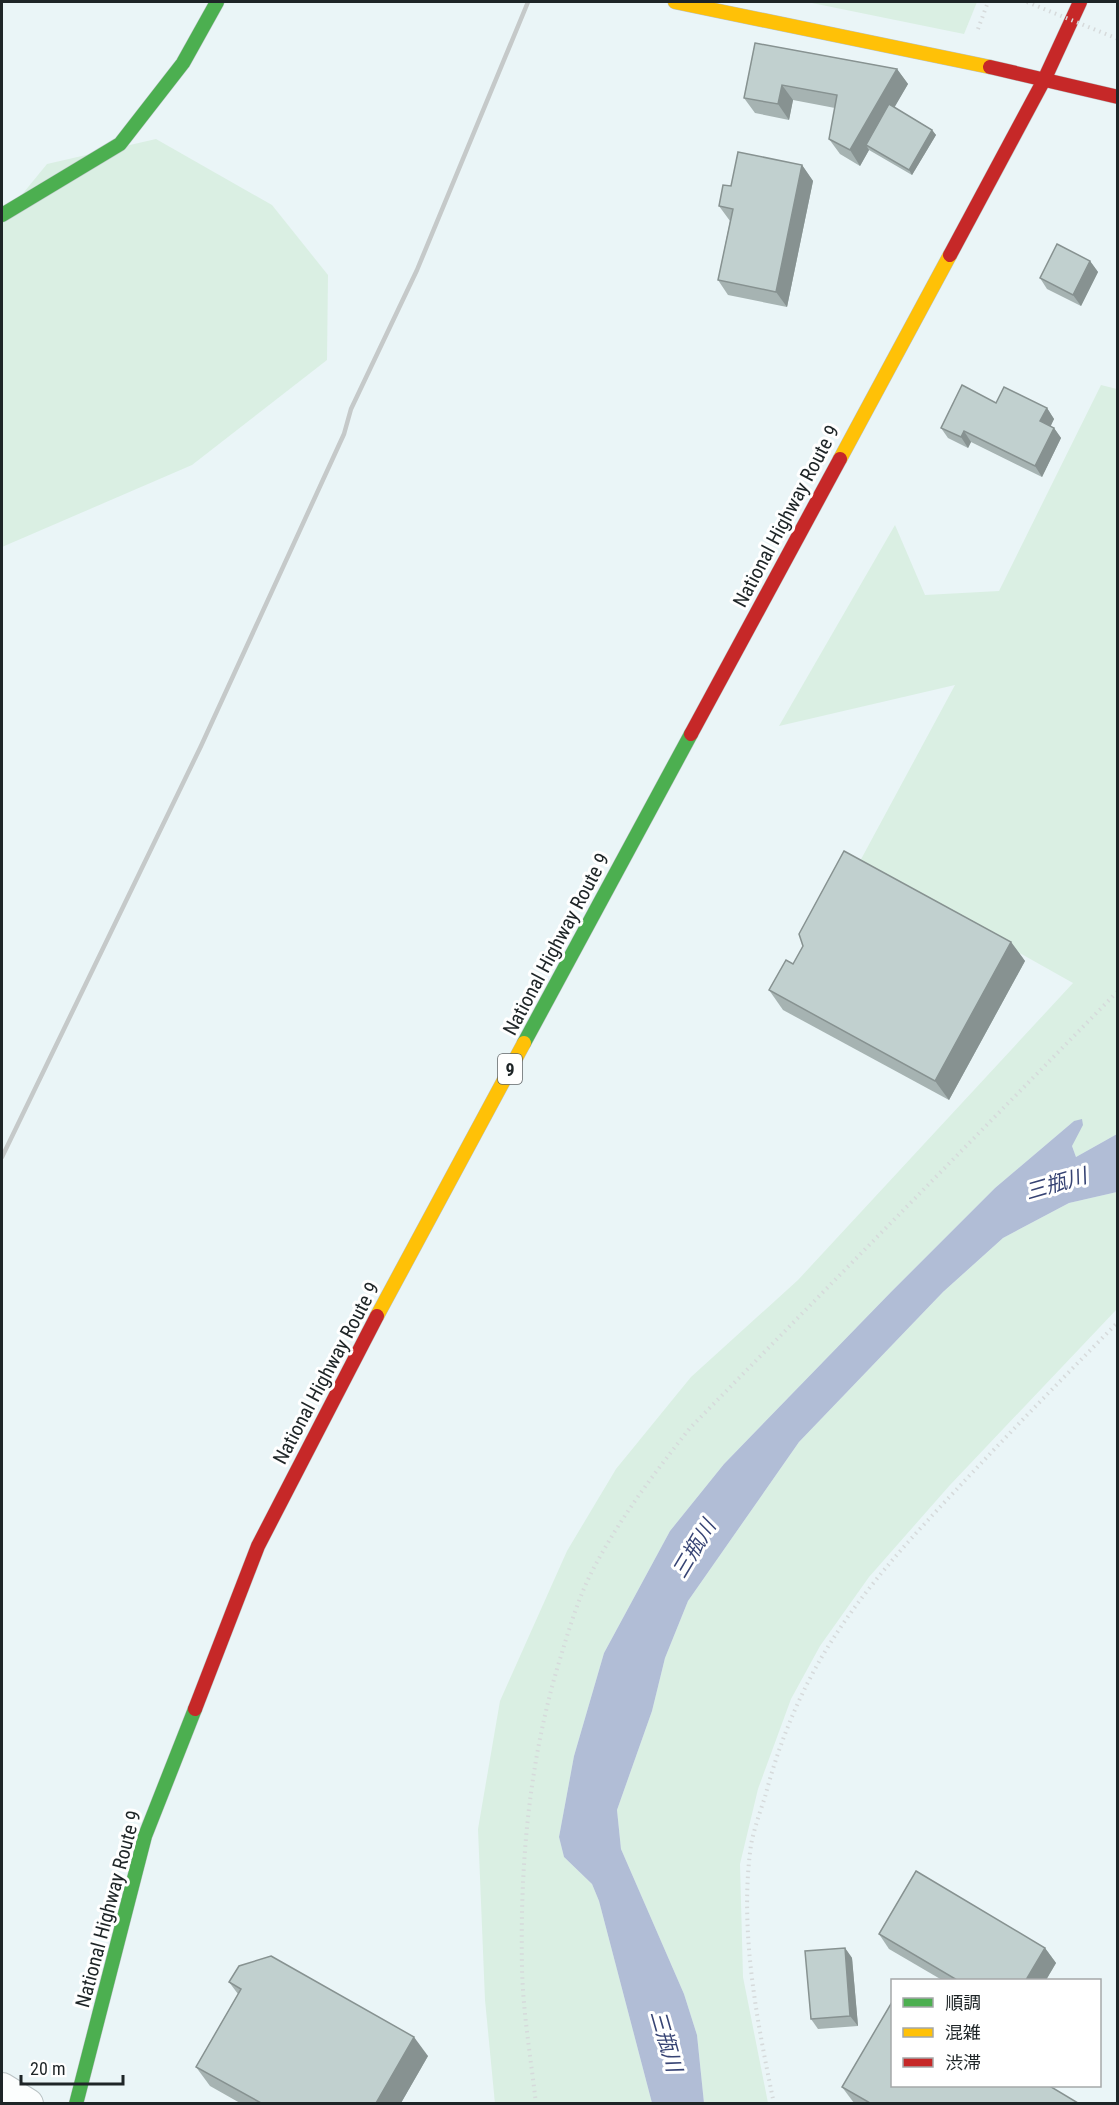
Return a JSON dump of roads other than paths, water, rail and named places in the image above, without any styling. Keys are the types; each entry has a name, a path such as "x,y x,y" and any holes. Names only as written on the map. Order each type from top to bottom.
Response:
{"main road":[{"path":"2,215 120,144 183,63 217,2"},
{"path":"675,2 710,5 1045,78 1118,97"},
{"name":"National Highway Route 9","path":"76,2103 145,1836 258,1546 365,1339 1045,78 1080,2"}],"street":[{"path":"2,2088 28,2103"}],"water":[{"name":"三瓶川","path":"1082,1119 1083,1125 1072,1146 1076,1157 1117,1134 1117,1192 1069,1203 1003,1238 943,1292 799,1442 688,1601 665,1658 652,1711 617,1810 621,1849 684,1994 697,2035 704,2103 652,2103 599,1901 592,1884 564,1857 559,1837 574,1756 604,1653 670,1531 724,1464 995,1188 1074,1121"}],"railway":[{"path":"2,1157 201,746 344,434 351,409 417,270 528,2"}]}
